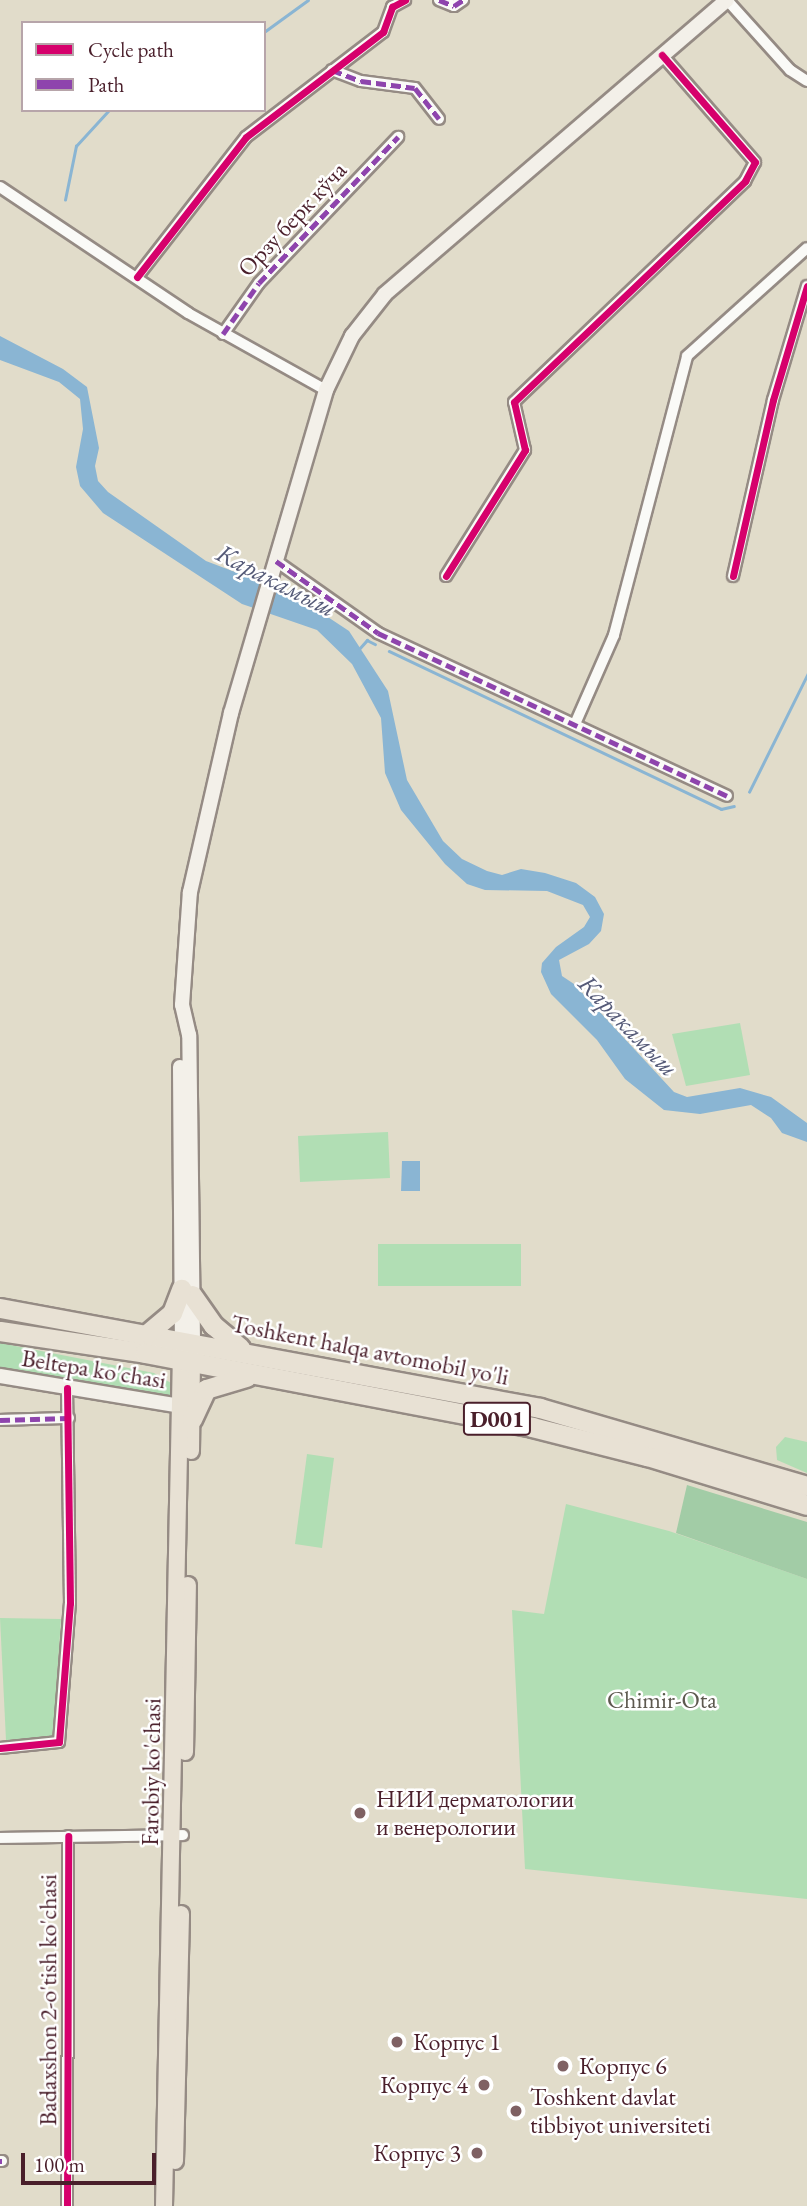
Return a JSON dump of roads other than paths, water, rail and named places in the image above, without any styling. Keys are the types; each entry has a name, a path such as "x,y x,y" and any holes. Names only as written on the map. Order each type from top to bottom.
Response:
{"highway":[{"path":"148,1333 172,1313 187,1292 213,1325 244,1351"},
{"name":"Toshkent halqa avtomobil yo'li","path":"0,1308 187,1340 540,1408 807,1486"},
{"name":"Toshkent halqa avtomobil yo'li","path":"0,1331 187,1362 570,1436 807,1505"},
{"path":"186,1413 206,1389 225,1380 257,1375"}],"main road":[{"path":"187,1340 189,1035 183,1020 190,892 206,809 326,390 352,336 385,294 727,0"},
{"name":"Farobiy ko'chasi","path":"164,2206 177,1835 187,1340"},
{"name":"Beltepa ko'chasi","path":"0,1376 186,1413"},
{"name":"Farobiy ko'chasi","path":"175,2206 177,1835"}],"street":[{"path":"137,277 246,137 383,32 392,7 405,0"},
{"path":"439,0 454,6 463,0"},
{"path":"727,0 790,70 807,81"},
{"path":"446,576 525,450 514,402 745,181 755,162 662,55"},
{"path":"332,70 360,81 415,88 439,119"},
{"name":"Орзу берк кўча","path":"223,334 259,283 398,136"},
{"path":"0,187 223,334 326,390"},
{"path":"575,724 614,635 687,356 807,248"},
{"path":"733,576 773,400 807,286"},
{"path":"276,561 378,633 727,796"},
{"path":"0,1748 59,1742 70,1610 67,1388"},
{"path":"0,1420 69,1418"},
{"path":"0,1838 177,1835"},
{"name":"Badaxshon 2-o'tish ko'chasi","path":"67,2206 68,1836"}],"water":[{"path":"0,336 63,369 87,387 99,448 95,466 98,481 108,492 206,561 293,594 349,631 388,691 407,780 443,841 462,859 502,875 521,869 545,873 576,883 595,897 604,914 601,931 589,944 559,960 562,976 574,984 674,1092 687,1097 740,1088 771,1097 807,1123 807,1142 782,1133 771,1118 751,1105 700,1114 664,1110 625,1079 597,1040 551,994 541,972 542,963 556,947 584,927 590,917 583,905 547,891 485,890 467,884 445,864 401,810 385,773 381,718 352,664 317,630 242,604 103,513 80,486 76,467 83,429 80,399 59,382 0,360"},
{"path":"402,1161 420,1161 420,1191 401,1191"}],"waterway":[{"path":"266,31 308,0"},
{"path":"65,200 76,146 107,112"},
{"path":"359,649 367,640 375,644"},
{"path":"389,651 721,809 734,806"},
{"path":"749,792 807,675"}],"place":[{"name":"НИИ дерматологии и венерологии","path":"360,1813"},
{"name":"Корпус 1","path":"397,2042"},
{"name":"Корпус 6","path":"563,2066"},
{"name":"Корпус 4","path":"484,2085"},
{"name":"Toshkent davlat tibbiyot universiteti","path":"516,2111"},
{"name":"Корпус 3","path":"477,2153"}],"water label":[{"name":"Каракамыш","path":"276,581"},
{"name":"Каракамыш","path":"628,1026"}],"park label":[{"name":"Chimir-Ota","path":"662,1700"}]}
